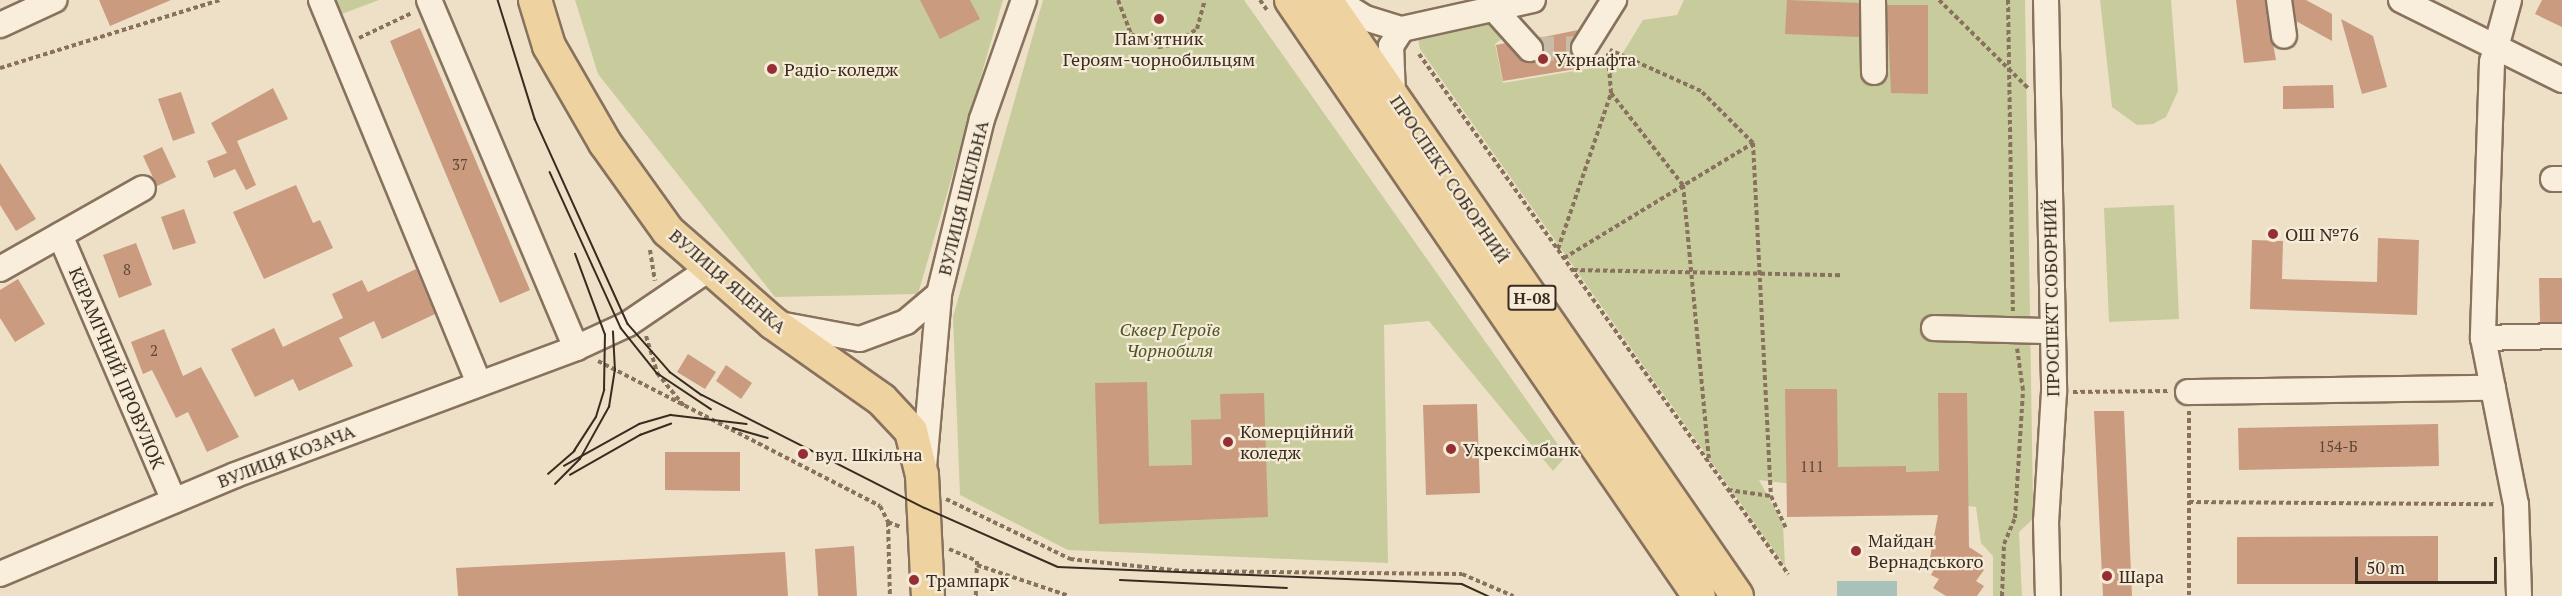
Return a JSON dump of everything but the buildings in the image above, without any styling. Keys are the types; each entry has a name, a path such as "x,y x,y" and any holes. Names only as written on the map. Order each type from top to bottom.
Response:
{"main road":[{"name":"ВУЛИЦЯ ЯЦЕНКА","path":"535,0 549,46 605,143 668,231 709,269 773,322 882,400 911,431 923,482 929,539 928,596"},
{"name":"ПРОСПЕКТ СОБОРНИЙ","path":"1291,0 1700,596"},
{"name":"ПРОСПЕКТ СОБОРНИЙ","path":"1326,0 1737,596"}],"street":[{"path":"0,25 54,0"},
{"path":"321,0 479,383"},
{"name":"ВУЛИЦЯ ШКІЛЬНА","path":"773,322 860,339 906,322 939,294 982,119 1023,0"},
{"path":"1336,0 1365,18 1402,29 1533,0"},
{"path":"1584,48 1614,0"},
{"path":"1873,0 1874,72"},
{"name":"ПРОСПЕКТ СОБОРНИЙ","path":"2046,0 2054,392 2046,521 2048,596"},
{"path":"2279,0 2284,36"},
{"path":"2401,0 2496,45 2562,80"},
{"path":"2509,0 2496,45 2482,338 2516,504 2518,596"},
{"path":"430,2 576,348"},
{"path":"1494,9 1530,49"},
{"path":"1394,96 1391,46 1402,29"},
{"path":"0,269 143,188"},
{"name":"КЕРАМІЧНИЙ ПРОВУЛОК","path":"60,235 174,501"},
{"name":"ВУЛИЦЯ КОЗАЧА","path":"0,574 174,501 576,348 628,324 709,269"},
{"path":"923,482 939,294"},
{"path":"1934,328 2052,331"},
{"path":"2482,338 2562,336"},
{"path":"2188,392 2493,388"}],"path":[{"path":"0,68 220,0"},
{"path":"1118,0 1121,22 1131,34 1158,46 1173,45 1197,29 1205,0"},
{"path":"1939,0 2048,106"},
{"path":"2002,596 2004,544 2015,518 2023,390 2015,329 2008,0"},
{"path":"339,47 430,2"},
{"path":"1558,250 1611,93 1608,53 1612,44"},
{"path":"1608,53 1701,91 1753,143 1771,496 1786,528"},
{"path":"1419,54 1788,574"},
{"path":"1611,93 1683,185 1709,463"},
{"path":"1564,258 1753,143"},
{"path":"1572,270 1841,275"},
{"path":"576,348 657,395 749,436 880,506 888,522 890,596"},
{"path":"2054,392 2188,392 2189,596"},
{"path":"923,482 1070,559 1182,571 1462,574 1513,596"},
{"path":"1728,490 1771,496"},
{"path":"2189,502 2516,504"},
{"path":"976,565 1069,596"}],"green space":[{"path":"333,0 379,0 339,15"},
{"path":"575,0 1003,0 918,294 775,297 598,74"},
{"name":"Сквер Героїв Чорнобиля","path":"1043,0 1244,0 1566,456 1553,471 1429,321 1384,325 1388,563 1068,550 960,495 953,317"},
{"path":"1684,0 2025,0 2033,519 2019,532 2022,596 1993,596 1993,556 1981,543 1976,507 1759,480 1783,524 1785,566 1420,49 1417,35 1495,18 1504,37 1495,44 1503,83 1616,64 1643,20 1677,15"},
{"path":"2100,0 2171,0 2178,91 2166,117 2153,124 2137,125 2112,107"},
{"path":"2174,205 2179,319 2109,322 2104,208"}],"water":[{"path":"1837,581 1897,581 1897,596 1837,596"}],"tunnel":[{"path":"1530,49 1584,48"}],"tram line":[{"path":"498,0 535,119 628,324 670,372 702,395 925,508 1058,567 1462,584 1488,596"},
{"path":"550,172 621,328 657,373 711,409"},
{"path":"548,474 574,451 596,417 604,390 605,335 575,254"},
{"path":"555,484 580,459 609,407 615,371 613,332"},
{"path":"564,466 639,424 671,415 746,424"},
{"path":"570,475 640,435 671,424"},
{"path":"733,428 768,438"},
{"path":"1120,580 1287,588"}],"place":[{"name":"Пам'ятник Героям-чорнобильцям","path":"1159,19"},
{"name":"Укрнафта","path":"1543,59"},
{"name":"Радіо-коледж","path":"772,69"},
{"name":"ОШ №76","path":"2273,234"},
{"name":"Комерційний коледж","path":"1228,442"},
{"name":"Укрексімбанк","path":"1451,449"},
{"name":"вул. Шкільна","path":"803,454"},
{"name":"Майдан Вернадського","path":"1856,551"},
{"name":"Шара","path":"2107,576"},
{"name":"Трампарк","path":"914,580"}]}
